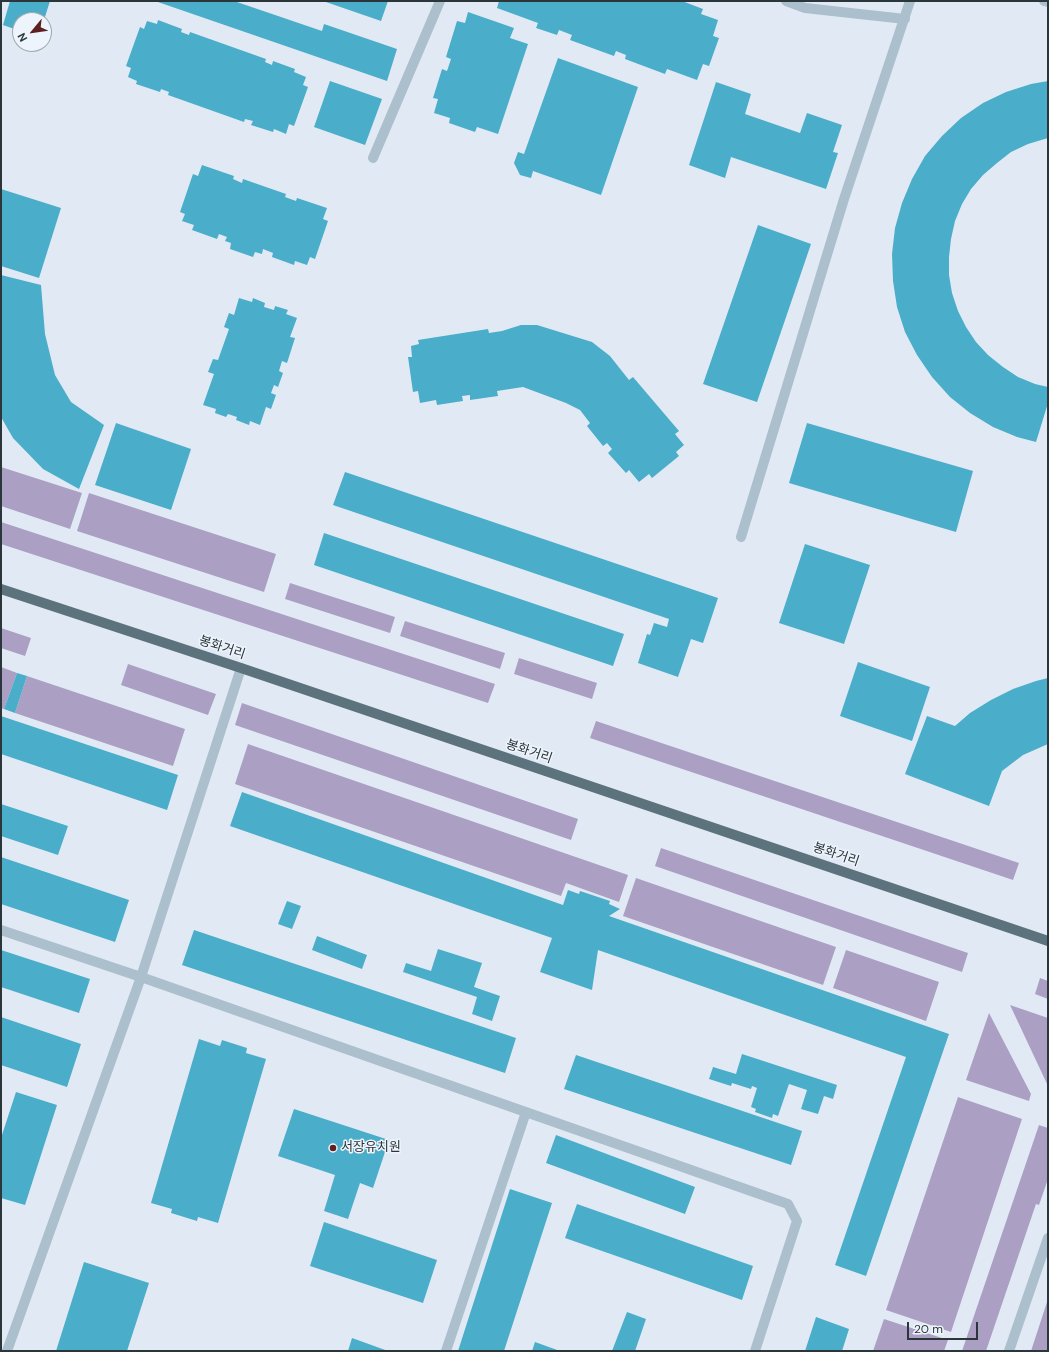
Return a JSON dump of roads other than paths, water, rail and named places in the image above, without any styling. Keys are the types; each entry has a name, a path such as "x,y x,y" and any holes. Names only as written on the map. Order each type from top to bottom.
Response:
{"main road":[{"name":"봉화거리","path":"1,589 241,668 1048,941"}],"street":[{"path":"373,158 440,1"},
{"path":"786,1 805,8 905,19"},
{"path":"741,537 844,199 910,1"},
{"path":"1044,1 1048,2"},
{"path":"7,1351 141,977 241,668"},
{"path":"1,930 141,977 788,1204 797,1221 755,1351"},
{"path":"446,1351 526,1112"},
{"path":"1009,1351 1048,1238"}],"place":[{"name":"서장유치원","path":"333,1148"}]}
